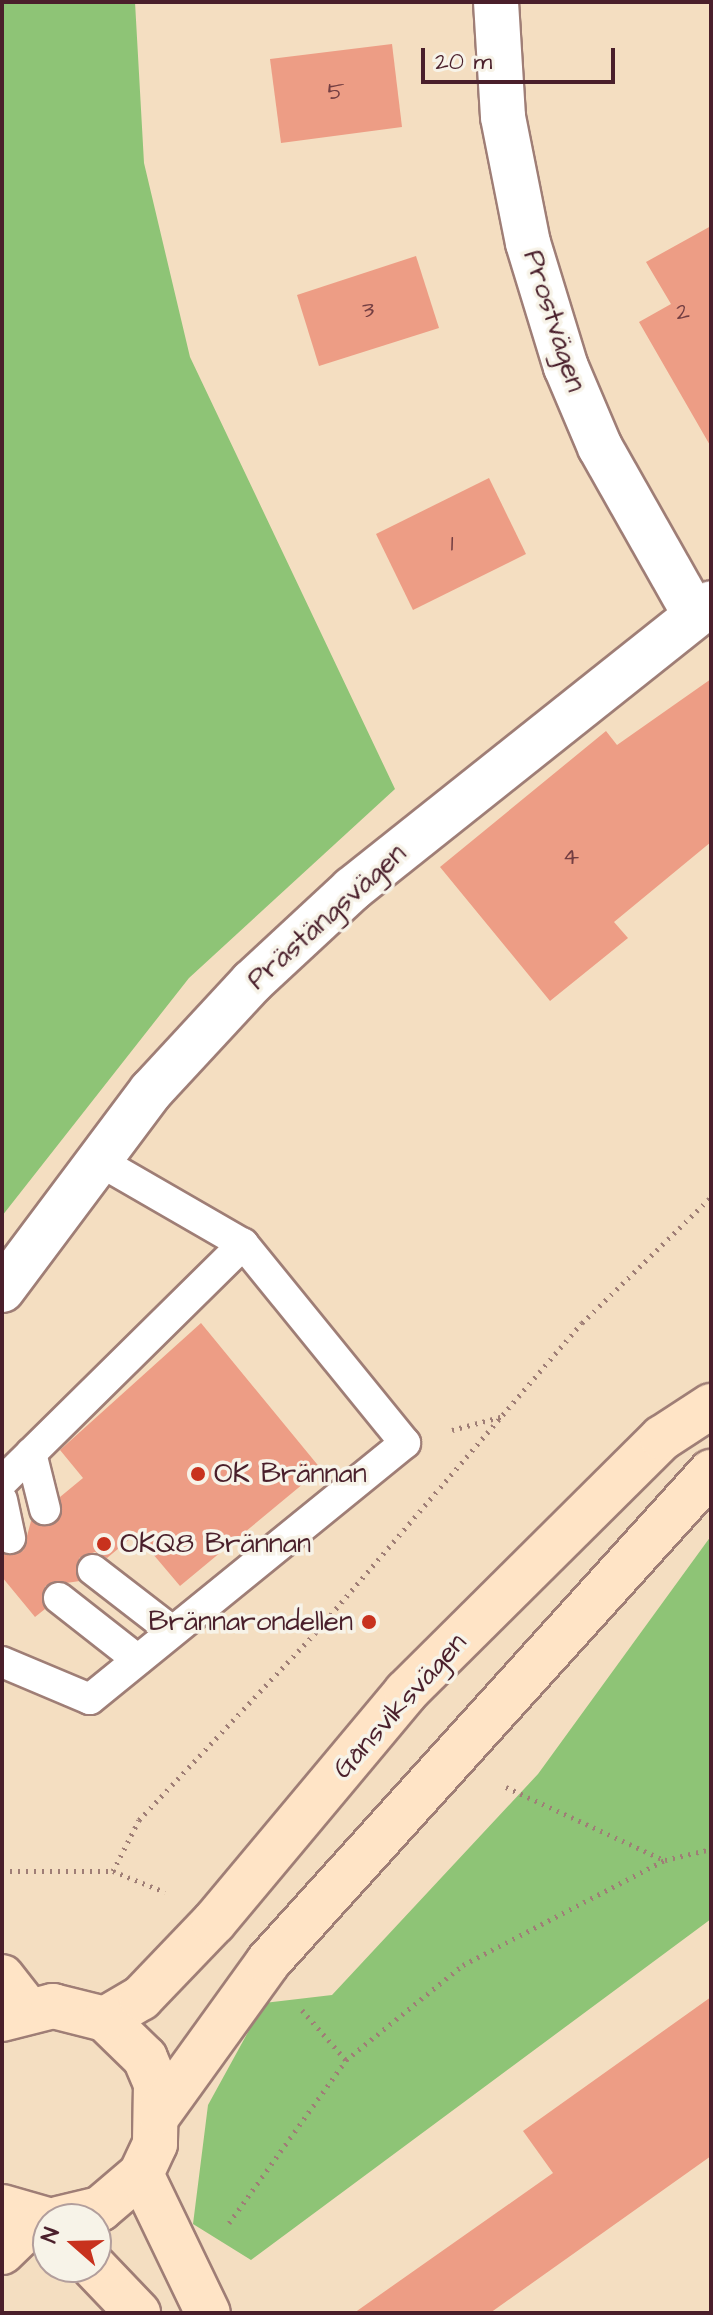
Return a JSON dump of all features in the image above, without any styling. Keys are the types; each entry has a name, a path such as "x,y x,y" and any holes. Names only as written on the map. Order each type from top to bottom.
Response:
{"main road":[{"name":"Gånsviksvägen","path":"105,2019 141,1998 214,1922 406,1692 662,1438 711,1406"},
{"path":"107,2203 141,2174 160,2112 268,1962 711,1472"},
{"path":"10,2002 80,2009 105,2019 145,2058 160,2112"},
{"path":"141,2174 208,2313"},
{"path":"2,2252 32,2220"},
{"path":"109,2283 138,2313"}],"street":[{"name":"Prostvägen","path":"496,2 503,117 528,243 566,367 600,447 702,608"},
{"name":"Prästängsvägen","path":"2,1290 151,1091 242,993 352,889 702,608"}],"lane":[{"path":"2,1662 90,1699 405,1443 243,1244 99,1161"},
{"path":"2,1482 243,1244"},
{"path":"31,1453 45,1509"},
{"path":"2,1500 10,1538"},
{"path":"93,1570 172,1631"},
{"path":"59,1598 138,1660"}],"path":[{"path":"2,1871 113,1871 139,1820 325,1622 582,1323 711,1197"},
{"path":"498,1795 509,1783 665,1860"},
{"path":"225,2235 234,2207 346,2060 463,1965 665,1860 711,1849"},
{"path":"299,2006 309,1995"}],"green space":[{"path":"2,2 135,2 144,163 190,357 395,789 189,978 2,1216"},
{"path":"711,1536 711,1919 251,2260 193,2224 208,2105 264,2003 332,1995 538,1774"}],"building":[{"path":"392,44 402,127 281,143 270,59"},
{"path":"711,226 711,447 639,322 671,304 646,262"},
{"path":"416,256 439,328 319,366 297,295"},
{"path":"489,478 526,554 413,610 376,534"},
{"path":"711,679 711,842 614,922 628,938 550,1001 440,867 606,731 617,745"},
{"name":"OK Brännan","path":"201,1323 321,1469 180,1586 136,1534 107,1558 95,1552 79,1558 80,1581 45,1586 45,1609 35,1617 2,1577 2,1554 23,1551 31,1521 57,1522 60,1497 83,1478 60,1450"},
{"path":"711,1997 711,2156 490,2313 354,2313 553,2173 523,2131"}],"place":[{"name":"OK Brännan","path":"198,1474"},
{"name":"OKQ8 Brännan","path":"104,1544"},
{"name":"Brännarondellen","path":"369,1622"}]}
